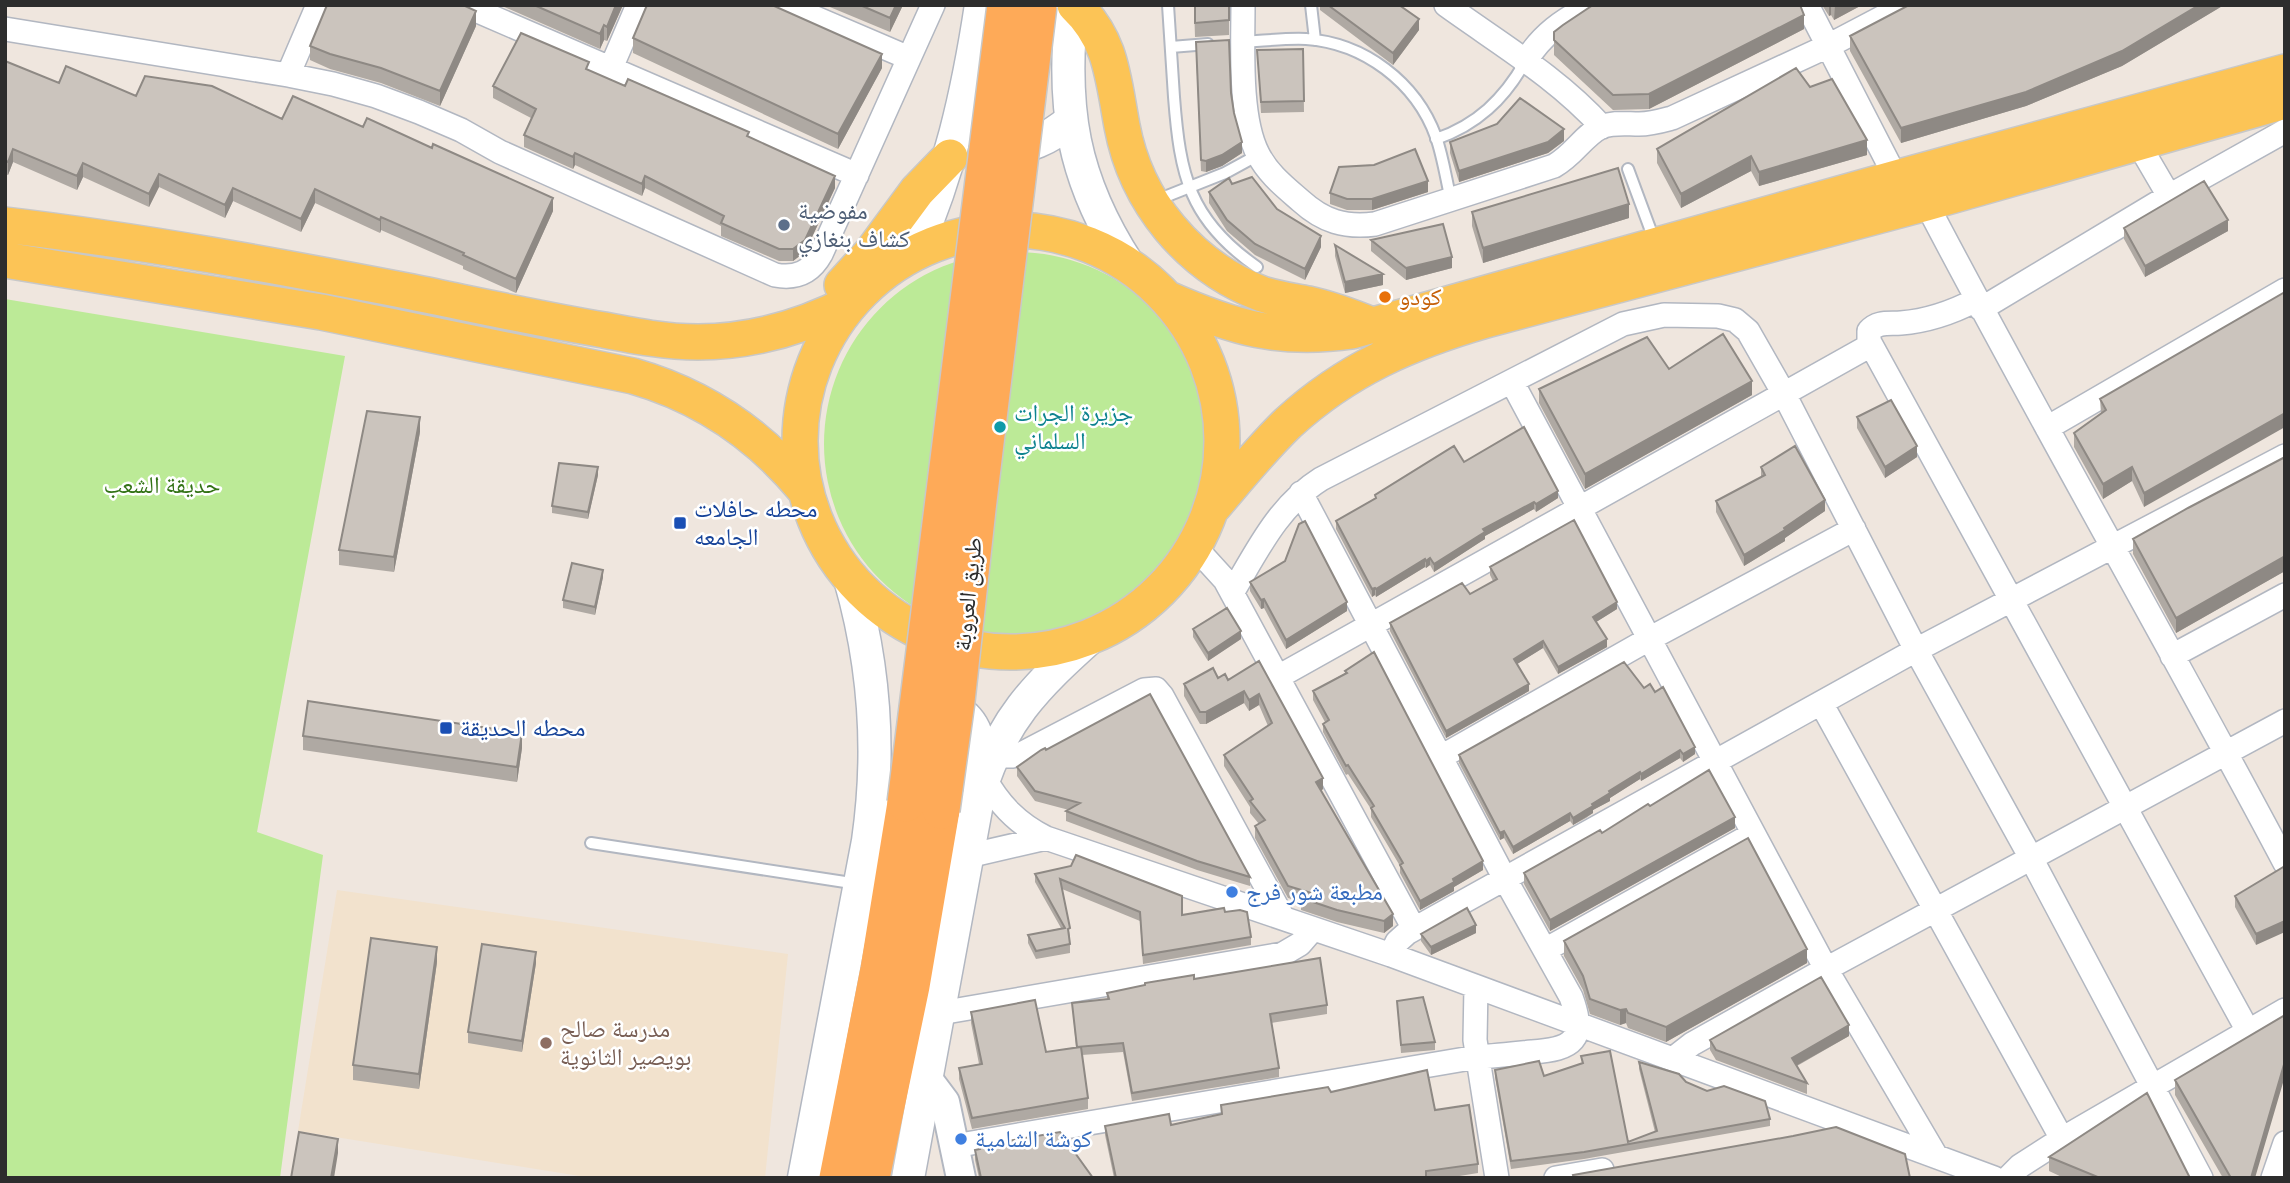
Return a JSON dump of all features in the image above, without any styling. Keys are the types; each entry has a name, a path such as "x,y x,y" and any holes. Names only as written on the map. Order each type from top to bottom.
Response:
{"highway":[{"name":"طريق العروبة","path":"871,1178 911,986 924,806 1006,5"},
{"name":"طريق العروبة","path":"838,1178 879,969 960,673 976,509 1038,5"}],"main road":[{"path":"913,255 934,207 952,147 981,5"},
{"path":"1074,5 1067,66 1070,121 1090,195 1112,240 1129,265 1167,298 1196,339 1216,386 1223,435 1222,461 1211,510 1195,546 1167,583 1151,599 1114,625 1093,635 1046,649 1023,652 974,649 939,640 906,625 867,596 835,559 822,537 805,490 800,440 801,414 806,390 824,343 853,301 891,268 913,255 960,236 1010,230 1060,236 1084,243 1129,265"},
{"path":"1074,5 1095,27 1109,56 1129,155 1151,202 1169,228 1191,251 1234,281 1262,294 1329,309 1374,326"},
{"path":"1167,298 1220,321 1263,332 1330,334 1374,326 1896,178 2285,72"},
{"path":"1211,510 1268,443 1309,405 1354,373 1404,347 1486,320 1926,203 2285,101"},
{"path":"952,147 1015,149 1045,139 1070,121"},
{"path":"783,330 824,302 853,275 952,147"},
{"path":"7,224 252,263 669,341 729,341 783,330 808,323 853,301"},
{"path":"5,260 321,312 644,380 698,401 738,425 774,455 805,490"},
{"path":"804,1178 872,813 876,759 874,698 870,667 850,579"},
{"path":"908,1178 985,777 1002,736 1027,698 1093,635"},
{"path":"876,759 894,722 910,708 931,702 953,707 970,722 978,744 976,776 985,777"}],"street":[{"path":"288,75 317,5"},
{"path":"464,5 857,175"},
{"path":"611,68 638,5"},
{"path":"785,5 909,58"},
{"path":"5,29 288,75 365,93 419,112 775,275 784,276 802,274 817,262 933,5"},
{"path":"1243,5 1237,43 1246,114 1252,142 1258,155 1272,175 1311,210 1320,216 1353,226 1375,224 1555,166 1574,153 1588,136 1602,127 1672,118 1828,46 1906,5"},
{"path":"1446,5 1551,78 1602,127"},
{"path":"1525,62 1542,37 1553,27 1592,5"},
{"path":"1807,5 1896,178"},
{"path":"2248,1031 1871,345 1869,331 1877,324 1930,318 1979,305 2285,131"},
{"path":"2138,143 2169,196"},
{"path":"1926,203 1979,305 2285,863"},
{"path":"2047,428 2285,290"},
{"path":"1232,593 1275,521 1301,493 1321,479 1636,320 1664,314 1718,316 1735,320 1748,331 1784,394 1916,650 2031,858 2201,1178"},
{"path":"1278,677 1871,345"},
{"path":"1512,382 1826,969 1936,1156"},
{"path":"1391,955 1402,937 1505,878 1916,650 2285,456"},
{"path":"954,1146 1478,1057 1558,1049 1574,1038 1578,1025 1571,998 1301,493"},
{"path":"1441,757 1649,639 1854,529"},
{"path":"1195,546 1215,567 1232,593 1414,929"},
{"path":"2172,656 2285,595"},
{"path":"1283,918 1156,689 1144,690 1021,754 1012,756 985,777 999,802 1009,813 1046,838 1391,955 1994,1178"},
{"path":"1821,703 2062,1139"},
{"path":"1674,1058 1692,1044 1826,969 2285,721"},
{"path":"1545,950 1753,834"},
{"path":"968,856 1046,838"},
{"path":"940,1013 1283,954 1300,944 1313,929"},
{"path":"1476,987 1474,1022 1497,1178"},
{"path":"2008,1178 2020,1166 2062,1139 2285,1010"},
{"path":"927,1078 945,1102 961,1178"},
{"path":"1810,1133 1843,1124"},
{"path":"2273,1178 2285,1143"},
{"path":"1560,1178 1629,1165"}],"lane":[{"path":"1168,5 1178,146 1190,188 1206,219 1217,233 1257,267"},
{"path":"1311,5 1315,40"},
{"path":"1237,43 1315,40 1358,52 1390,72 1416,99 1436,139 1451,200"},
{"path":"1171,47 1219,44"},
{"path":"1436,139 1471,124 1488,111 1503,97 1525,62"},
{"path":"1151,202 1190,188 1258,155"},
{"path":"1628,169 1656,245"},
{"path":"591,843 860,885"}],"shaded area":[{"name":"مدرسة صالح بويصير الثانوية","path":"337,890 788,954 765,1178 592,1178 298,1131"}],"green space":[{"path":"1016,252 1053,256 1090,266 1123,284 1152,308 1176,337 1194,370 1204,407 1208,444 1204,481 1194,518 1176,551 1152,580 1123,604 1090,622 1053,632 1016,636 979,632 942,622 909,604 880,580 856,551 838,518 828,481 824,444 828,407 838,370 856,337 880,308 909,284 942,266 979,256"},
{"name":"حديقة الشعب","path":"5,299 345,356 257,832 323,855 280,1178 5,1178"}],"building":[{"path":"327,5 463,5 476,11 440,91 381,68 310,46"},
{"path":"534,5 616,5 607,27 604,25 600,34"},
{"path":"647,5 772,5 882,54 838,134 633,38"},
{"path":"860,5 896,5 890,18"},
{"path":"1195,5 1229,5 1229,20 1195,23"},
{"path":"1328,5 1399,5 1419,19 1393,53"},
{"path":"1593,5 1800,5 1804,15 1649,94 1613,95 1554,40 1554,32"},
{"path":"1909,5 2199,5 2122,51 2026,92 1901,128 1850,36"},
{"path":"521,33 589,62 586,69 625,86 628,79 749,132 747,136 835,176 805,240 793,249 779,249 721,223 724,216 645,176 642,184 575,153 573,157 524,135 536,109 493,86"},
{"path":"1229,40 1231,93 1242,142 1222,155 1206,161 1201,160 1196,42"},
{"path":"1303,49 1304,101 1261,102 1257,50"},
{"path":"5,61 59,83 66,66 136,96 145,76 212,86 282,119 293,96 363,127 367,118 432,148 433,144 553,198 516,279 463,255 464,253 381,217 380,220 315,189 301,219 233,188 225,205 159,174 149,194 83,163 77,176 13,149 8,162 5,161"},
{"path":"1796,68 1810,87 1832,79 1867,140 1759,172 1751,156 1681,194 1657,149"},
{"path":"1520,98 1564,129 1548,142 1459,171 1450,142 1497,124"},
{"path":"1415,149 1428,181 1372,199 1347,199 1330,193 1339,167 1374,165"},
{"path":"1618,168 1629,204 1483,248 1472,212"},
{"path":"1252,177 1277,209 1321,236 1305,269 1255,244 1227,220 1209,192 1229,178 1232,184"},
{"path":"2204,181 2228,220 2145,266 2124,228"},
{"path":"1443,224 1452,257 1406,268 1371,240"},
{"path":"1335,245 1383,274 1345,282"},
{"path":"2285,292 2285,413 2144,493 2132,467 2103,484 2074,433 2106,410 2100,399"},
{"path":"1723,334 1752,381 1585,474 1539,389 1647,337 1669,369"},
{"path":"1891,400 1917,446 1885,467 1857,417"},
{"path":"367,411 420,417 394,557 339,550"},
{"path":"1524,427 1558,491 1483,529 1485,532 1434,564 1430,558 1426,561 1425,559 1372,589 1336,521 1454,446 1464,462"},
{"path":"1795,446 1825,500 1784,528 1785,530 1744,555 1716,501 1765,475 1761,467"},
{"path":"2285,457 2285,556 2176,618 2133,539"},
{"path":"559,463 598,467 588,512 552,506"},
{"path":"1574,520 1617,602 1593,617 1607,639 1558,667 1543,641 1514,659 1529,684 1446,731 1390,623 1462,583 1470,594 1497,579 1490,567"},
{"path":"1305,521 1347,602 1286,640 1264,599 1261,600 1250,582 1285,561 1299,524"},
{"path":"572,563 603,570 595,607 563,600"},
{"path":"1227,608 1241,631 1208,653 1193,629"},
{"path":"1374,652 1483,861 1453,879 1454,882 1420,901 1400,865 1403,863 1371,808 1374,806 1348,765 1346,766 1323,724 1329,720 1313,691 1347,673 1345,671"},
{"path":"1259,661 1323,778 1316,782 1393,914 1384,921 1301,898 1318,895 1288,886 1255,826 1265,820 1250,801 1253,799 1224,755 1272,723 1259,694 1249,700 1244,691 1206,712 1200,712 1184,684 1213,668 1218,678 1225,674 1228,680"},
{"path":"1624,662 1644,688 1650,684 1655,692 1663,687 1695,747 1683,754 1680,750 1609,791 1610,793 1592,804 1593,806 1573,818 1570,813 1513,847 1504,831 1500,833 1459,755"},
{"path":"1150,694 1250,877 1197,861 1066,811 1080,803 1035,791 1017,767 1041,750 1046,750"},
{"path":"308,701 522,733 517,767 303,736"},
{"path":"1709,770 1735,817 1550,920 1524,873 1600,830 1602,833"},
{"path":"1748,838 1807,949 1666,1027 1628,1013 1626,1009 1620,1010 1590,999 1583,976 1564,941"},
{"path":"1076,855 1182,896 1182,915 1224,908 1225,912 1247,912 1251,937 1143,955 1140,912 1060,879 1070,928 1070,944 1036,951 1028,935 1065,928 1035,874 1071,866"},
{"path":"2285,866 2285,921 2256,934 2235,896"},
{"path":"1467,908 1476,925 1431,947 1421,934"},
{"path":"371,938 437,947 419,1074 353,1065"},
{"path":"482,944 536,952 522,1041 468,1032"},
{"path":"1320,958 1327,1005 1270,1014 1279,1068 1132,1093 1123,1043 1077,1047 1072,1003 1109,999 1107,993 1145,983 1194,975 1194,979"},
{"path":"1821,977 1849,1025 1792,1058 1807,1083 1716,1050 1710,1040"},
{"path":"1423,997 1435,1042 1401,1045 1397,1001"},
{"path":"1035,1000 1046,1052 1081,1047 1088,1098 972,1118 959,1068 982,1064 971,1012"},
{"path":"2285,1015 2285,1061 2251,1178 2231,1178 2175,1080"},
{"path":"1610,1051 1628,1142 1657,1131 1639,1062 1679,1074 1686,1082 1707,1091 1724,1086 1765,1101 1770,1119 1584,1152 1511,1161 1495,1070 1539,1061 1544,1076 1583,1063 1581,1056"},
{"path":"1427,1070 1435,1110 1469,1105 1478,1164 1426,1171 1426,1178 1116,1178 1105,1126 1169,1114 1171,1125 1222,1114 1221,1105 1328,1087 1331,1092"},
{"path":"2147,1093 2190,1178 2100,1178 2049,1157"},
{"path":"1836,1127 1905,1154 1910,1178 1574,1178 1573,1175 1793,1136"},
{"path":"299,1132 338,1139 331,1178 291,1178"},
{"path":"1060,1132 1093,1178 981,1178 975,1150 980,1149 979,1146"}],"place":[{"name":"مفوضية كشاف بنغازي","path":"784,225"},
{"name":"كودو","path":"1385,297"},
{"name":"جزيرة الجرات السلماني","path":"1000,427"},
{"name":"محطه حافلات الجامعه","path":"680,523"},
{"name":"محطه الحديقة","path":"446,728"},
{"name":"مطبعة شور فرج","path":"1232,892"},
{"name":"مدرسة صالح بويصير الثانوية","path":"546,1043"},
{"name":"كوشة الشامية","path":"961,1139"}]}
